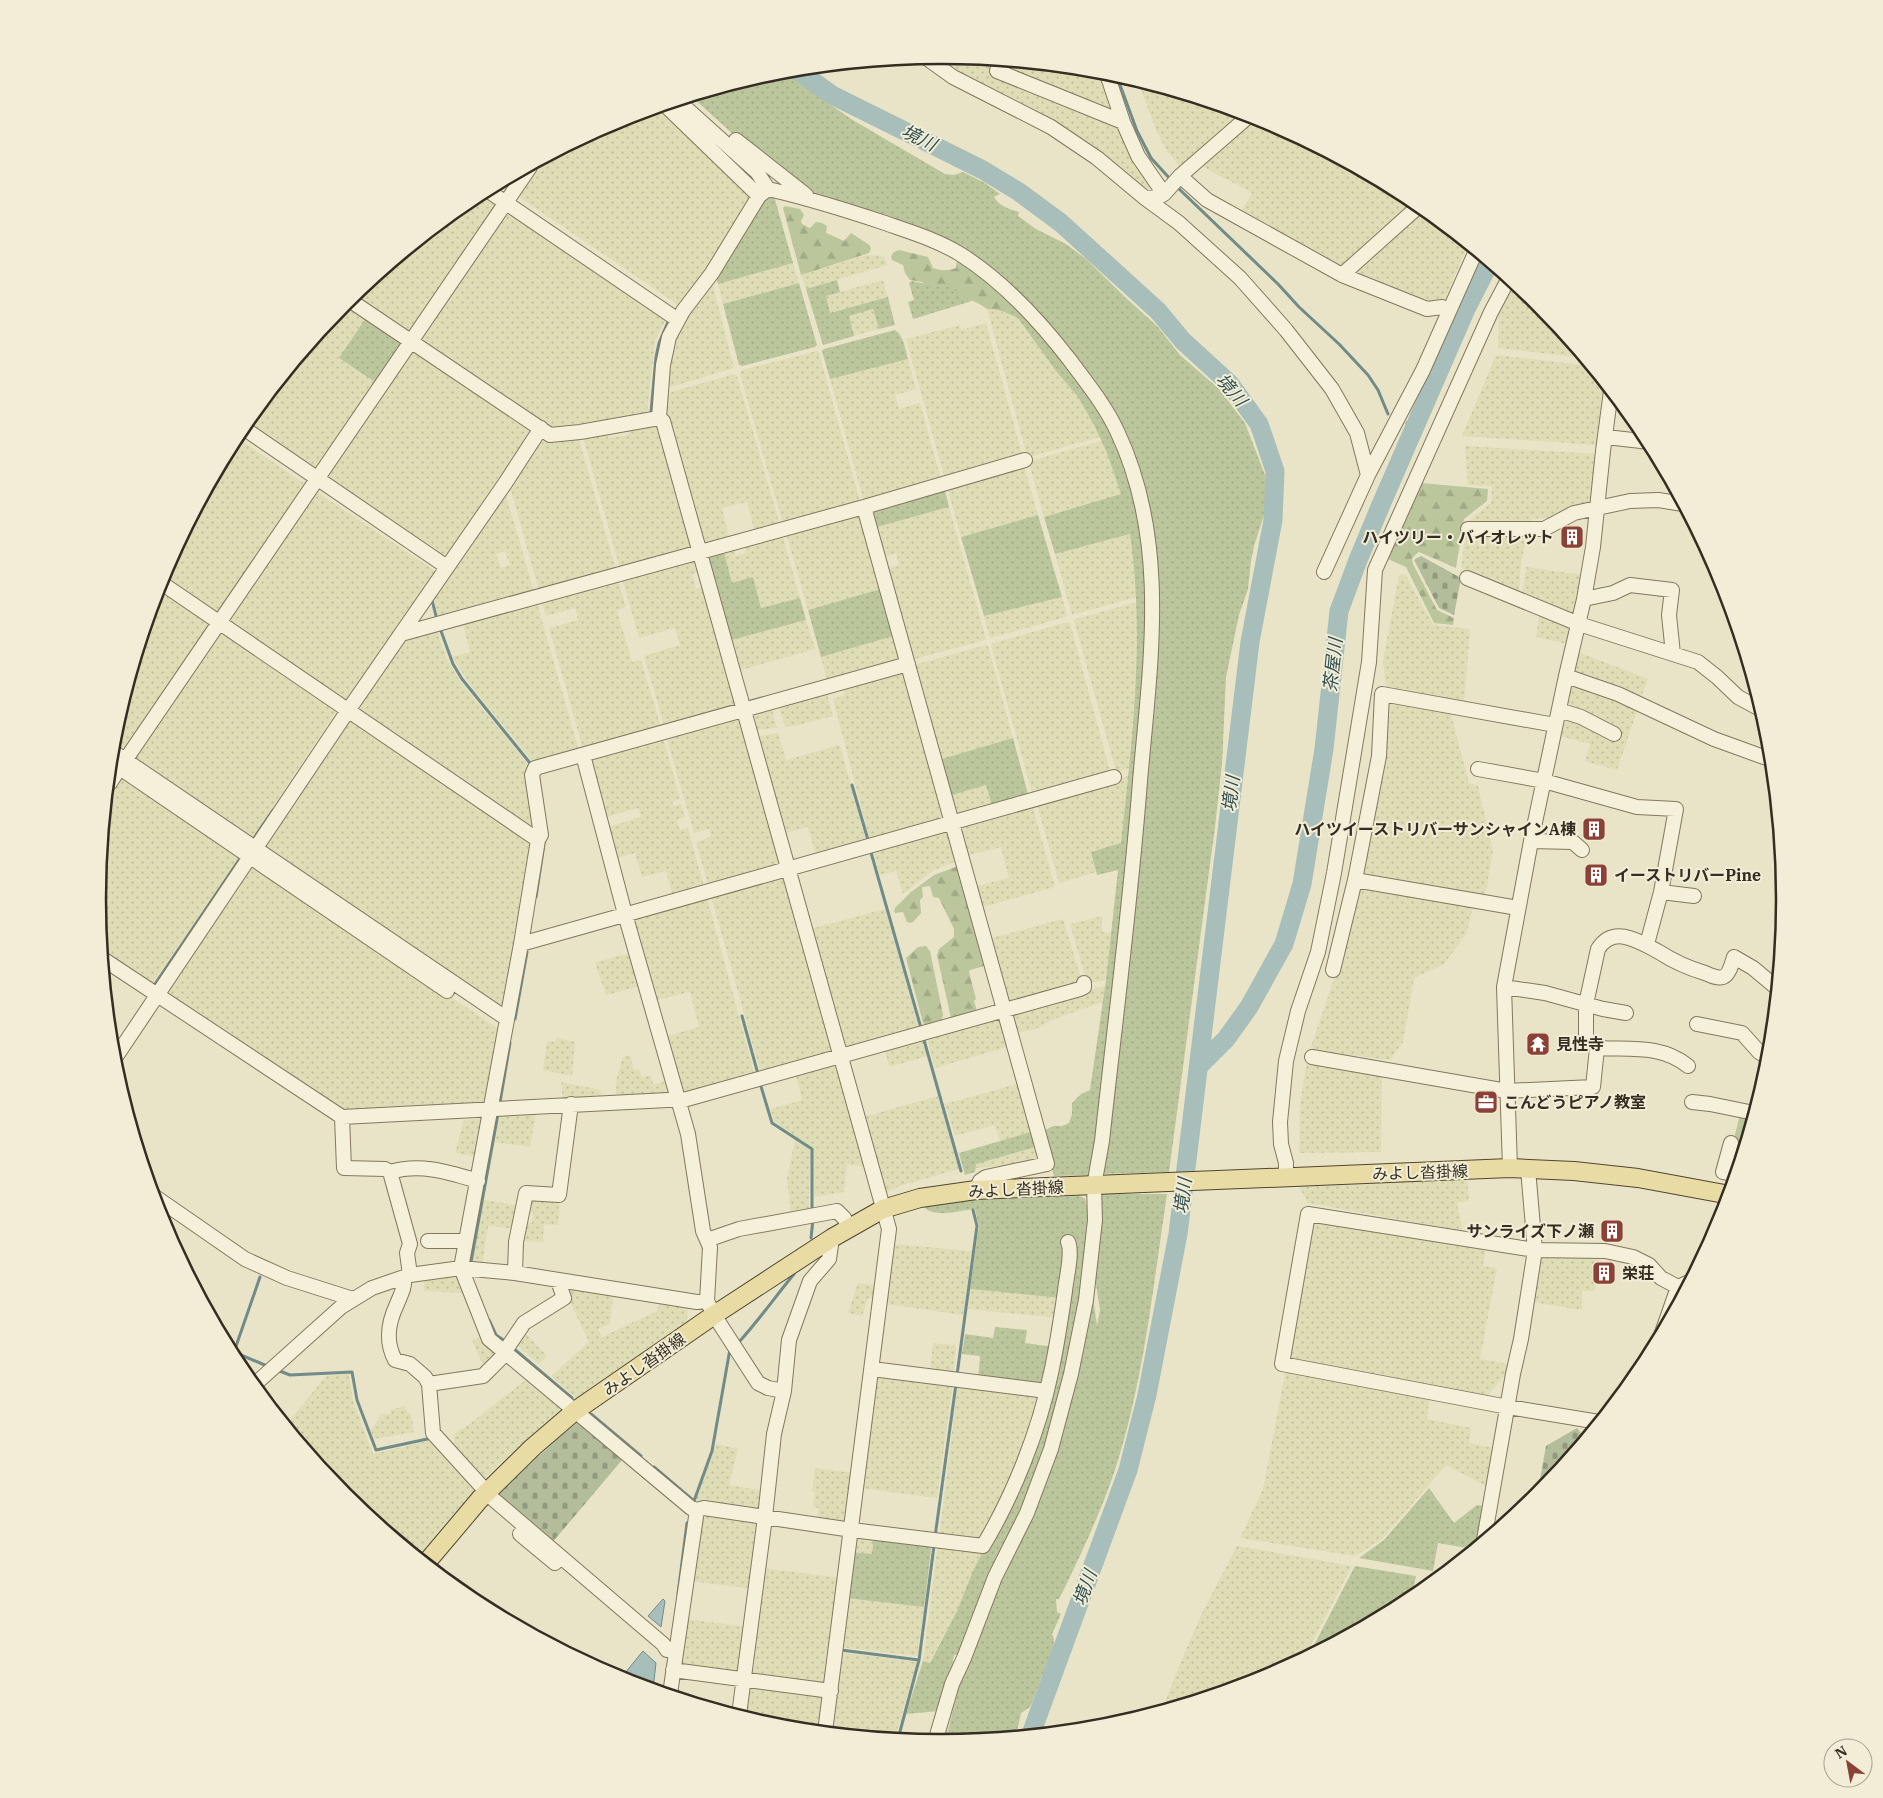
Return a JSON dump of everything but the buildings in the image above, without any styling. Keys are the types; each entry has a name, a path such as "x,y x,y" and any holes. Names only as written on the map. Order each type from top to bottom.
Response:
{"main road":[{"name":"みよし沓掛線","path":"429,1559 483,1495 533,1447 575,1411 710,1308 883,1209 920,1198 976,1190 1510,1168 1574,1171 1638,1178 1723,1193"}],"street":[{"path":"935,64 953,77 1051,127 1097,158 1145,198 1179,223 1240,278 1286,330 1332,389 1357,433 1368,475"},
{"path":"998,66 997,71 1123,122"},
{"path":"1109,81 1123,122 1138,156 1164,194"},
{"path":"693,102 724,132 812,199"},
{"path":"658,418 665,347 678,320 712,273 763,192 758,172 684,105"},
{"path":"670,109 763,192 812,199 918,234 958,253 996,280 1041,324 1103,406 1118,432 1134,475 1146,526 1153,580 1152,662 1138,823 1102,1141 1094,1186 1095,1220 1086,1300 1071,1374 1051,1448 1026,1513 996,1577 952,1684 937,1734"},
{"path":"1145,198 1159,197 1164,194 1180,176 1244,121"},
{"path":"506,1025 119,763 219,623 523,176"},
{"path":"1180,176 1207,200 1342,275 1427,309 1442,307"},
{"path":"494,195 678,320"},
{"path":"1342,275 1414,211"},
{"path":"1324,572 1368,475 1423,370 1474,256"},
{"path":"1281,1178 1286,1163 1281,1144 1280,1122 1286,1061 1298,1011 1318,952 1334,873 1369,662 1376,570 1483,328 1506,284"},
{"path":"355,304 550,435 580,432 658,418 663,421 889,1229 826,1726"},
{"path":"1510,1168 1504,987 1531,840 1558,710 1584,599 1611,400"},
{"path":"120,1050 347,712 541,428"},
{"path":"249,432 315,482"},
{"path":"1606,437 1640,441"},
{"path":"245,438 315,482 445,570"},
{"path":"401,634 864,507 1025,460"},
{"path":"1468,529 1544,529 1574,513 1630,501 1658,500 1677,503"},
{"path":"864,507 1047,1164 986,1177 980,1181 976,1190"},
{"path":"1467,578 1579,624 1698,662 1738,697 1753,703"},
{"path":"1584,599 1606,595 1630,585 1672,590 1669,615 1673,654"},
{"path":"167,587 347,712 538,840"},
{"path":"908,664 535,768 532,775 541,835 538,840 462,1268 489,1339 691,1508 697,1510 704,1508 852,1530 983,1546 1019,1473 1047,1391 1058,1338 1070,1246 1068,1242"},
{"path":"1566,676 1618,694 1714,739 1765,757"},
{"path":"1334,970 1355,880 1378,756 1382,694 1555,725"},
{"path":"1558,710 1581,717 1614,734"},
{"path":"582,755 688,1134 703,1231 708,1240 710,1254 710,1308"},
{"path":"1478,769 1544,781 1637,807 1676,809 1661,892 1647,944"},
{"path":"521,944 1114,776"},
{"path":"1531,840 1573,842 1582,850"},
{"path":"1355,880 1518,908"},
{"path":"1661,892 1694,896"},
{"path":"1586,1038 1586,1004 1598,949 1602,942 1608,938 1622,937 1647,944 1657,952 1691,969 1717,977 1724,977 1727,974 1734,957 1753,968 1772,984"},
{"path":"109,963 342,1117 687,1099 1080,989 1084,987 1084,983"},
{"path":"1504,987 1545,993 1626,1013"},
{"path":"1697,1024 1742,1033 1762,1054"},
{"path":"1312,1056 1508,1091 1593,1087 1597,1048 1649,1049 1666,1053 1688,1066"},
{"path":"1692,1102 1749,1112"},
{"path":"515,1273 516,1242 526,1193 559,1194 571,1104"},
{"path":"342,1117 344,1168 385,1169 390,1172 416,1167 449,1172 478,1181"},
{"path":"1730,1173 1723,1172 1731,1143"},
{"path":"1485,1533 1521,1339 1535,1250 1528,1169"},
{"path":"390,1172 410,1244 407,1253 405,1287 392,1314 389,1326 388,1340 390,1350 395,1360 410,1364 421,1372 429,1384 433,1433 483,1495 665,1657 744,1680 831,1691"},
{"path":"164,1203 245,1259 287,1278 353,1299"},
{"path":"708,1240 739,1229 837,1211 850,1228"},
{"path":"1593,1421 1282,1364 1308,1214 1535,1250 1605,1252 1633,1257 1649,1265 1661,1278 1683,1284"},
{"path":"740,1709 774,1434 784,1391 789,1340 810,1281 829,1259 832,1238"},
{"path":"428,1241 466,1241"},
{"path":"259,1380 341,1307 372,1288 407,1276 462,1268 515,1273 697,1302 710,1308 758,1383 768,1388 784,1391"},
{"path":"429,1384 483,1376 505,1352 524,1322 564,1298 558,1281"},
{"path":"872,1369 1047,1391"},
{"path":"671,1689 697,1510"}],"green space":[{"path":"947,64 993,66 991,72 1121,124 1155,189 1141,186 1047,118 956,71"},
{"path":"1006,67 1051,71 1105,80 1115,111"},
{"path":"793,78 851,119 945,174 954,175 963,172 985,183 1000,194 994,197 1001,205 1019,212 1018,216 1036,229 1066,244 1086,259 1158,327 1180,355 1219,389 1245,423 1265,475 1267,491 1265,512 1254,546 1248,589 1239,615 1226,677 1222,764 1215,827 1169,1172 1100,1174 1141,823 1149,520 1099,394 966,253 821,200 734,135 696,101 725,92"},
{"path":"1141,88 1210,108 1237,118 1181,168 1167,151 1156,130"},
{"path":"666,110 754,199 684,305 680,306 519,197 539,168 622,127"},
{"path":"1248,122 1311,150 1359,176 1410,208 1340,268 1241,212 1252,193 1200,165"},
{"path":"513,183 507,190 504,188"},
{"path":"491,196 500,204 412,332 361,299 433,236"},
{"path":"764,196 774,196 793,263 718,284 715,274"},
{"path":"785,206 800,209 804,215 801,221 802,224 810,228 816,222 822,223 827,226 826,233 844,241 851,233 868,244 871,248 869,253 801,275 783,208"},
{"path":"506,207 668,315 655,341 647,413 550,428 420,339"},
{"path":"1417,213 1466,249 1444,301 1425,303 1349,273"},
{"path":"899,250 928,257 933,268 942,270 956,268 957,258 1013,302 1011,309 1004,312 987,309 959,294 952,287 928,287 922,282 910,280 905,273 903,265 892,260 891,256"},
{"path":"866,255 881,256 885,258 887,265 806,289 801,275"},
{"path":"793,263 799,283 723,304 718,284"},
{"path":"837,280 840,292 826,296 830,313 888,297 895,325 879,329 873,309 849,316 854,336 823,345 806,289"},
{"path":"883,280 888,297 830,313 826,296"},
{"path":"712,281 734,368 664,389 674,333"},
{"path":"912,281 940,287 952,287 972,301 913,319 908,302 914,300 909,283"},
{"path":"799,283 817,345 742,366 739,365 723,304"},
{"path":"1509,286 1532,308 1576,357 1498,348 1499,302"},
{"path":"1013,302 1054,343 1115,434 1142,522 1149,664 1100,1137 1090,1175 1054,1176 1042,1132 1053,1126 1062,1126 1069,1123 1072,1114 1072,1103 1081,1094 1090,1090 1106,980 1118,870 1097,875 1091,852 1121,843 1133,727 1137,650 1134,572 1130,534 1055,554 1044,517 1121,494 1107,453 1078,397 1056,371 1018,318 1004,312 1011,309"},
{"path":"353,306 368,315 378,384 317,475 251,430 314,348"},
{"path":"873,309 879,329 854,336 848,316"},
{"path":"987,309 994,309 1018,318 1056,371 1078,397 1100,437 1027,456"},
{"path":"368,315 404,343 378,384 339,358"},
{"path":"986,323 1023,457 945,479 906,339 960,325 961,330"},
{"path":"895,330 902,339 908,359 830,379 822,351 824,349"},
{"path":"411,348 532,429 443,559 322,478"},
{"path":"817,351 860,501 783,524 740,374 742,370"},
{"path":"1496,355 1583,365 1602,389 1598,445 1462,436"},
{"path":"908,359 916,389 895,395 899,409 920,403 941,479 864,502 830,379"},
{"path":"734,374 737,376 780,525 755,533 747,502 722,508 730,541 704,547 663,411 664,396 671,392"},
{"path":"660,423 695,548 620,569 583,437 607,431 608,438 629,435 628,428"},
{"path":"576,437 579,439 616,570 539,591 510,487 535,445 548,440"},
{"path":"1101,441 1122,495 1044,517 1030,461"},
{"path":"243,442 308,486 216,615 169,581 192,530 218,481"},
{"path":"1465,446 1596,454 1593,502 1552,518 1531,519 1521,563 1519,591 1461,568 1467,522 1491,503 1492,486 1468,485"},
{"path":"1024,465 1038,515 961,537 947,487"},
{"path":"1421,483 1488,489 1487,501 1464,519 1456,568 1419,552 1412,558 1413,564 1437,610 1454,618 1453,625 1434,623 1406,567 1388,559"},
{"path":"944,487 949,507 873,528 870,508"},
{"path":"317,492 435,571 344,703 226,622"},
{"path":"506,495 535,595 439,621 434,600","holes":["505,551 510,565 501,568 496,554"]},
{"path":"949,507 986,638 985,640 911,660 884,569 899,565 896,553 881,558 873,528"},
{"path":"861,511 884,588 808,610 786,533"},
{"path":"1038,515 1062,597 984,616 961,537"},
{"path":"782,534 800,598 761,609 732,583 723,548 733,546 736,556 746,553 743,543"},
{"path":"1131,534 1137,597 1072,615 1055,554"},
{"path":"723,548 732,583 753,577 761,608 800,598 806,620 728,641 707,553"},
{"path":"695,556 702,571 692,574 696,589 706,586 740,705 664,726 644,656 680,645 675,628 639,638 622,578"},
{"path":"1421,556 1461,578 1454,615 1439,608 1414,560"},
{"path":"1526,567 1583,575 1575,615 1522,595"},
{"path":"1405,574 1433,625 1470,629 1464,704 1386,690 1383,661 1399,575"},
{"path":"618,580 626,607 617,610 632,662 641,660 661,727 583,749 549,628 578,620 575,608 546,616 541,600"},
{"path":"884,588 897,635 821,657 808,610"},
{"path":"165,592 211,624 125,755 119,752 135,683"},
{"path":"1062,597 1066,617 991,638 989,636 984,616"},
{"path":"1137,602 1136,676 1129,768 1118,772 1116,771 1074,621 1075,619"},
{"path":"537,603 580,754 536,766 471,686 452,657 470,652 462,620"},
{"path":"1540,609 1573,623 1568,644 1536,637"},
{"path":"806,620 815,649 737,671 728,641"},
{"path":"1070,623 1110,771 1108,774 1032,793 991,645"},
{"path":"436,627 446,657 460,681 531,768 538,832 354,710 399,642"},
{"path":"219,631 338,709 249,842 130,762"},
{"path":"897,635 904,660 827,680 821,657"},
{"path":"988,646 1013,738 938,760 913,665"},
{"path":"1578,652 1648,679 1640,700 1573,671"},
{"path":"904,668 948,817 870,841 833,699 845,695 843,686"},
{"path":"1572,680 1638,708 1617,770 1585,761 1590,744 1560,736"},
{"path":"827,693 833,716 785,727 778,703"},
{"path":"1386,699 1450,711 1469,783 1478,786 1493,851 1485,896 1359,877"},
{"path":"771,705 777,728 753,730 749,711"},
{"path":"740,714 783,863 708,885 696,842 711,837 709,829 694,833 666,736"},
{"path":"349,718 528,839 534,850 503,1014 259,848"},
{"path":"778,733 786,760 840,745 866,842 816,856 808,827 782,834 755,737"},
{"path":"663,737 680,799 672,802 674,806 681,804 685,817 677,820 680,830 688,828 704,887 673,897 666,871 642,877 635,853 614,859 605,828 641,817 638,808 602,818 586,757"},
{"path":"1013,738 1028,794 992,806 986,785 949,796 938,760"},
{"path":"121,772 241,854 152,984 108,953 106,899 108,844 114,782"},
{"path":"1128,776 1121,844 1091,852 1096,872 1059,883 1036,801"},
{"path":"986,785 992,806 957,815 949,796"},
{"path":"1032,804 1055,887 979,908 973,887 1009,878 1001,847 965,856 958,822"},
{"path":"949,825 959,860 934,870 903,894 896,871 880,875 872,847"},
{"path":"253,862 500,1030 487,1099 482,1103 341,1112 162,992"},
{"path":"958,866 987,963 969,972 977,1011 954,1019 951,1018 937,955 939,949 954,937 954,929 939,898 933,897 930,886 922,887 921,913 910,923 907,922 903,912 895,913 894,911 911,892 934,875"},
{"path":"784,872 837,1050 761,1074 711,896"},
{"path":"1358,884 1474,904 1466,934 1444,964 1414,978 1403,1042 1390,1060 1310,1050 1336,973"},
{"path":"707,897 755,1076 682,1096 663,1037 699,1027 690,992 653,1001 631,915"},
{"path":"885,909 920,1031 845,1051 810,929"},
{"path":"1102,916 1102,932 1111,933 1106,980 1087,983 1070,924"},
{"path":"1063,919 1082,982 1007,1006 988,939"},
{"path":"926,946 930,951 943,1015 941,1022 927,1026 923,1023 906,958 918,947"},
{"path":"631,953 640,986 606,995 595,962"},
{"path":"1105,986 1103,1002 1054,1019 1034,1030 1013,1033 1011,1011"},
{"path":"1001,1014 1010,1046 935,1068 926,1035"},
{"path":"922,1036 927,1056 889,1067 884,1045"},
{"path":"557,1038 575,1042 572,1076 543,1070 547,1041 555,1042"},
{"path":"630,1055 634,1070 639,1069 642,1078 651,1075 653,1085 667,1081 671,1095 615,1099 617,1077 623,1057"},
{"path":"836,1060 870,1168 847,1164 844,1192 814,1197 813,1148 774,1122 771,1109 802,1100 795,1071"},
{"path":"1307,1061 1382,1073 1381,1152 1299,1153 1300,1105"},
{"path":"561,1082 601,1090 601,1098 563,1100"},
{"path":"1021,1083 1034,1131 1000,1141 995,1125 955,1136 945,1104"},
{"path":"938,1096 959,1169 903,1185 884,1193 863,1117"},
{"path":"501,1111 536,1113 530,1147 495,1142"},
{"path":"1740,1115 1748,1116 1731,1169 1727,1166"},
{"path":"484,1118 477,1157 455,1153 464,1120"},
{"path":"1034,1131 1039,1146 976,1164 975,1172 965,1175 959,1153"},
{"path":"795,1140 810,1150 809,1213 791,1217 787,1179"},
{"path":"1039,1146 1042,1157 1037,1158 1037,1163 975,1168 976,1164"},
{"path":"1467,1179 1469,1200 1457,1203 1463,1231 1308,1203 1299,1187"},
{"path":"1097,1194 1167,1194 1141,1368 1125,1436 1115,1470 1096,1519 1059,1599 1056,1599 1057,1612 1061,1614 1052,1634 1054,1639 1053,1658 1043,1674 1030,1707 1021,1713 1017,1730 946,1734 967,1656 1029,1514 1091,1282 1097,1326 1100,1310 1093,1265"},
{"path":"1080,1196 1085,1199 1089,1213 1084,1285 1048,1450 961,1654 954,1655 950,1677 939,1711 906,1714 923,1661 930,1663 957,1611 973,1571 1021,1475 1033,1442 1060,1298 970,1289 979,1226 975,1209 935,1213 924,1207 974,1200"},
{"path":"560,1197 558,1225 544,1224 543,1242 522,1241 524,1223 532,1223 533,1212 525,1211 527,1198"},
{"path":"484,1200 521,1206 518,1229 488,1226 482,1265 472,1263"},
{"path":"1310,1218 1486,1244 1483,1266 1497,1268 1480,1359 1509,1364 1508,1372 1487,1396 1285,1361"},
{"path":"893,1244 972,1251 963,1315 885,1304"},
{"path":"1537,1254 1599,1255 1595,1291 1582,1291 1582,1310 1532,1302"},
{"path":"456,1272 465,1293 424,1291 424,1277"},
{"path":"858,1283 878,1286 877,1297 868,1298 862,1316 848,1313"},
{"path":"563,1287 613,1295 610,1324 598,1329 602,1337 657,1311 660,1301 688,1305 687,1321 576,1398 551,1376 589,1342"},
{"path":"970,1289 1060,1298 1058,1318 968,1309"},
{"path":"995,1327 1027,1330 1025,1343 1054,1347 1042,1388 978,1379 980,1356 962,1354 965,1334 993,1338"},
{"path":"522,1330 547,1356 539,1364 513,1342"},
{"path":"483,1337 500,1354 487,1366 480,1360 472,1340"},
{"path":"933,1343 956,1345 953,1376 930,1373"},
{"path":"1286,1369 1430,1395 1427,1419 1471,1428 1469,1443 1494,1448 1488,1487 1446,1465 1383,1538 1356,1556 1240,1538 1263,1489"},
{"path":"349,1374 353,1401 373,1454 431,1440 475,1489 423,1554 351,1490 290,1420 326,1376"},
{"path":"875,1375 953,1382 937,1498 860,1488"},
{"path":"529,1377 565,1408 531,1435 485,1478 454,1444 454,1434 471,1423"},
{"path":"958,1382 1042,1393 1030,1438 983,1542 939,1539"},
{"path":"405,1406 408,1413 411,1413 414,1432 374,1439 371,1430 381,1414 391,1414 391,1410"},
{"path":"578,1422 622,1460 551,1544 496,1496"},
{"path":"1577,1428 1582,1434 1540,1482 1546,1446"},
{"path":"716,1444 738,1449 729,1485 765,1491 760,1511 695,1502"},
{"path":"815,1468 854,1473 847,1526 817,1522 819,1508 813,1507 815,1492 812,1491"},
{"path":"1429,1488 1454,1523 1477,1505 1486,1506 1481,1537 1467,1548 1438,1543 1433,1571 1359,1558 1384,1540"},
{"path":"702,1512 760,1520 753,1589 691,1581"},
{"path":"854,1533 874,1534 872,1554 851,1552"},
{"path":"874,1534 932,1542 924,1607 846,1598 851,1552 872,1554"},
{"path":"938,1543 984,1549 957,1611 929,1663 923,1661"},
{"path":"1237,1546 1352,1566 1309,1649 1261,1671 1165,1704 1204,1609"},
{"path":"1355,1566 1416,1576 1414,1588 1406,1593 1359,1622 1313,1647"},
{"path":"763,1568 840,1578 827,1686 750,1678"},
{"path":"846,1598 924,1607 917,1656 840,1647"},
{"path":"686,1619 748,1627 741,1674 680,1669"},
{"path":"839,1652 917,1662 897,1732 830,1727"},
{"path":"746,1686 823,1694 820,1725 743,1710"}],"water":[{"path":"663,1599 665,1601 661,1627 648,1616"},
{"path":"643,1651 656,1663 654,1683 626,1672"}],"waterway":[{"name":"境川","path":"805,76 832,95 983,170 1019,192 1061,223 1158,311 1183,341 1230,384 1259,424 1275,471 1273,520 1250,642 1178,1234 1147,1395 1128,1470 1033,1729"},
{"path":"1119,83 1137,131 1151,158 1172,181"},
{"path":"1176,186 1339,344 1368,375 1378,390 1388,414"},
{"name":"茶屋川","path":"1198,1067 1226,1039 1249,1007 1284,944 1302,884 1324,749 1339,611 1380,507 1466,309 1487,267"},
{"path":"648,415 651,412 659,343 668,322"},
{"path":"1407,423 1415,426"},
{"path":"434,597 432,600 437,620"},
{"path":"441,631 453,664 462,679 530,763"},
{"path":"852,785 868,840"},
{"path":"252,841 273,810"},
{"path":"536,897 545,837"},
{"path":"870,849 921,1028"},
{"path":"155,984 241,857"},
{"path":"515,1019 527,952"},
{"path":"742,1016 758,1074"},
{"path":"924,1040 961,1171"},
{"path":"500,1102 510,1043"},
{"path":"760,1083 772,1123 812,1149 812,1211"},
{"path":"471,1262 498,1114"},
{"path":"957,1375 977,1226 973,1210"},
{"path":"811,1238 813,1219"},
{"path":"739,1342 794,1274"},
{"path":"236,1346 260,1277"},
{"path":"489,1320 496,1335 505,1341"},
{"path":"513,1348 572,1398"},
{"path":"654,1467 694,1501 712,1451 730,1349"},
{"path":"242,1356 267,1366"},
{"path":"277,1370 290,1375 352,1372 357,1400 376,1450 432,1438"},
{"path":"935,1537 956,1384"},
{"path":"591,1414 641,1456"},
{"path":"678,1594 687,1523"},
{"path":"900,1732 919,1660 934,1546"},
{"path":"841,1650 919,1660"}],"place":[{"name":"ハイツリー・バイオレット","path":"1572,537"},
{"name":"ハイツイーストリバーサンシャインA棟","path":"1594,829"},
{"name":"イーストリバーPine","path":"1596,875"},
{"name":"見性寺","path":"1538,1044"},
{"name":"こんどうピアノ教室","path":"1486,1102"},
{"name":"サンライズ下ノ瀬","path":"1612,1231"},
{"name":"栄荘","path":"1604,1273"}]}
